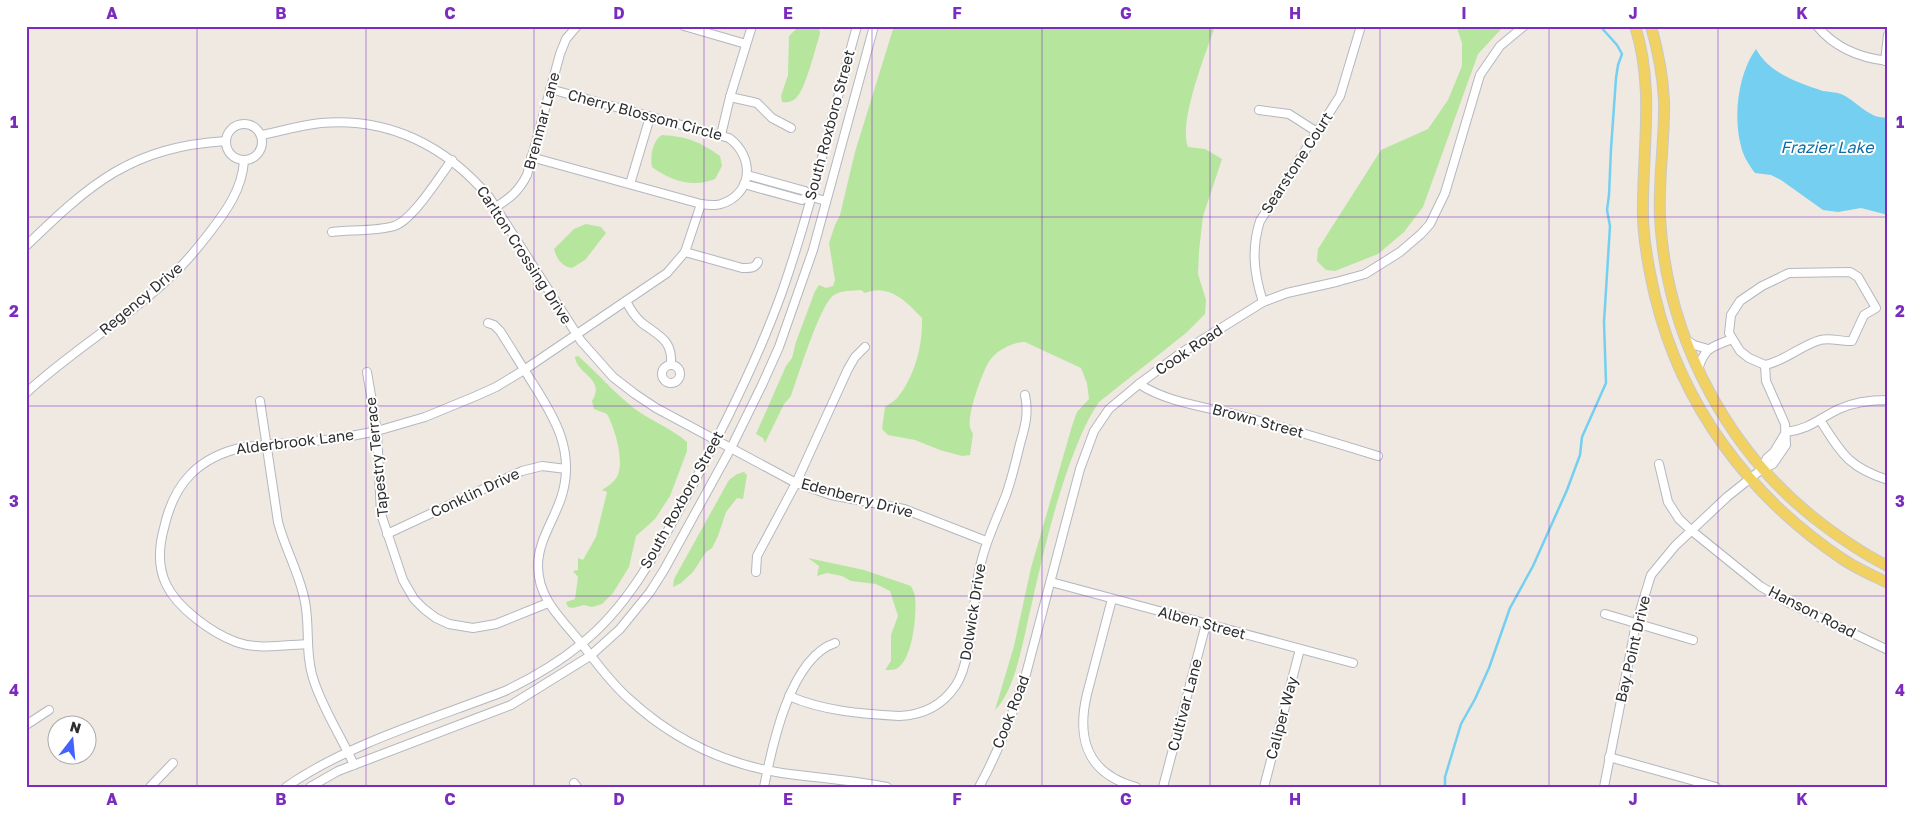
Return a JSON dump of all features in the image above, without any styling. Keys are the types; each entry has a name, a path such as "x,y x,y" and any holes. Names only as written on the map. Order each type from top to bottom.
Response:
{"main road":[{"path":"1635,26 1643,57 1647,105 1643,216 1647,254 1660,315 1681,374 1696,403 1714,431 1750,479 1777,508 1842,559 1888,583"},
{"path":"1651,26 1660,65 1664,102 1659,183 1661,236 1671,293 1698,370 1721,412 1762,469 1796,503 1818,521 1860,550 1888,566"}],"street":[{"name":"Brenmar Lane","path":"496,207 512,197 520,188 527,175 562,47 577,26"},
{"path":"684,26 746,44"},
{"path":"722,135 730,97 752,26"},
{"name":"South Roxboro Street","path":"286,787 305,774 348,751 505,691 552,665 582,644 614,612 631,590 668,530 716,440 754,363 769,326 788,275 856,26"},
{"name":"South Roxboro Street","path":"310,787 338,771 511,705 590,656 620,629 650,592 669,562 731,448 762,385 785,332 805,275 874,26"},
{"name":"Searstone Court","path":"1263,302 1254,264 1255,238 1260,221 1340,96 1361,26"},
{"name":"Cook Road","path":"979,787 1001,743 1017,703 1080,469 1094,431 1109,409 1181,353 1263,302 1287,293 1365,274 1400,252 1421,234 1430,224 1445,193 1480,75 1500,46 1524,26"},
{"path":"1817,26 1832,42 1843,48 1863,56 1886,61 1888,35"},
{"name":"Cherry Blossom Circle","path":"531,157 701,204 715,205 729,201 741,190 747,175 747,163 743,152 734,142 722,135 550,89"},
{"path":"730,97 756,103 772,118 792,128"},
{"path":"1259,110 1289,114 1317,132"},
{"path":"630,184 650,117"},
{"name":"Carlton Crossing Drive","path":"262,135 321,123 356,123 377,126 413,138 452,160 475,180 496,207 576,335 599,363 635,394 731,448"},
{"path":"242,124 254,126 262,135 262,147 256,157 244,160 233,157 226,147 226,141 231,129 242,124"},
{"path":"26,246 79,196 126,166 148,156 174,148 196,143 226,141"},
{"name":"Regency Drive","path":"26,393 148,296 182,266 229,207 240,181 244,160"},
{"path":"332,232 390,227 402,222 413,212 452,160"},
{"path":"747,175 805,191 809,197"},
{"path":"744,184 802,200 809,197 826,201"},
{"path":"701,204 685,252 742,268 750,268 758,262"},
{"name":"Alderbrook Lane","path":"308,644 249,645 228,639 181,606 172,595 163,576 160,559 161,539 167,512 176,491 186,478 217,455 244,447 336,439 377,431 424,417 496,387 667,273 685,252"},
{"path":"1850,272 1858,277 1876,308 1864,315 1852,341 1820,340 1790,356 1765,365 1749,358 1740,351 1732,339 1729,325 1731,315 1740,301 1776,279 1788,274 1850,272"},
{"path":"626,301 636,317 658,332 665,340 671,353 671,365"},
{"path":"488,323 497,327 557,424 565,454 566,469 562,493 539,554 539,579 548,604 590,656 627,697 673,733 714,754 767,770 887,787"},
{"path":"1686,340 1694,345 1708,348 1732,339"},
{"path":"756,572 757,556 796,483 848,369 855,357 865,347"},
{"path":"1698,370 1701,359 1708,348"},
{"path":"1765,365 1766,381 1786,432 1799,430 1838,410 1855,404 1875,400 1888,400"},
{"name":"Tapestry Terrace","path":"367,372 377,431 381,514 403,580 409,592 424,609 436,618 462,627 485,627 504,622 548,604"},
{"name":"Brown Street","path":"1139,384 1148,390 1169,397 1280,426 1378,456"},
{"name":"Dolwick Drive","path":"789,696 821,707 899,716 925,711 945,698 957,683 965,663 978,578 986,541 1012,477 1026,421 1027,403 1025,396"},
{"path":"260,401 278,522 299,579 305,602 310,666 313,679 354,765"},
{"path":"1820,420 1854,465 1870,474 1888,480"},
{"name":"Bay Point Drive","path":"1604,787 1636,624 1651,576 1675,546 1728,497 1762,469 1773,464 1784,449 1787,440 1786,432"},
{"name":"Edenberry Drive","path":"731,448 796,483 831,495 904,509 986,541"},
{"name":"Hanson Road","path":"1659,464 1668,502 1679,518 1692,531 1760,586 1785,601 1888,650"},
{"name":"Conklin Drive","path":"387,534 522,470 542,466 566,469"},
{"name":"Alben Street","path":"1051,582 1353,663"},
{"path":"1112,599 1086,694 1082,730 1085,742 1095,763 1111,778 1136,787"},
{"path":"1605,614 1693,640"},
{"name":"Cultivar Lane","path":"1163,787 1206,624"},
{"path":"764,787 776,734 789,696 809,663 824,648 835,643"},
{"name":"Caliper Way","path":"1264,787 1300,649"},
{"path":"26,724 49,710"},
{"path":"1609,757 1716,787"},
{"path":"150,787 173,763"}],"green space":[{"path":"799,26 819,26 820,34 800,93 793,100 782,102 781,96 788,75 789,36"},
{"path":"894,26 1215,26 1194,87 1186,136 1188,147 1205,149 1222,159 1203,216 1199,251 1198,274 1206,300 1205,314 1186,333 1099,402 1090,417 1073,455 1058,498 1014,676 1002,701 995,710 1014,646 1031,568 1072,426 1077,412 1089,399 1087,383 1081,368 1025,342 1011,345 997,353 987,365 973,403 970,421 970,428 973,434 970,455 962,456 915,440 888,435 882,429 885,407 898,397 913,370 921,338 922,318 904,300 890,292 882,290 865,293 861,290 843,291 834,295 828,301 822,312 791,396 784,404 765,443 763,438 756,434 786,366 792,358 815,291 819,285 826,288 833,286 835,280 829,243 840,215 855,152"},
{"path":"1458,26 1504,26 1478,54 1423,207 1404,232 1378,254 1335,271 1326,270 1317,261 1318,249 1381,150 1428,129 1448,100 1462,66 1462,43"},
{"path":"662,135 693,141 720,156 722,166 715,179 699,183 682,182 652,167 652,150 656,141"},
{"path":"586,224 601,227 606,233 585,260 572,268 565,266 558,259 554,249 574,229"},
{"path":"578,356 635,409 687,442 687,451 670,496 655,519 636,536 629,567 613,593 602,604 592,607 584,605 573,608 568,607 566,602 575,599 578,577 573,571 578,570 578,558 583,560 596,537 607,492 602,490 617,477 620,463 618,445 613,428 607,414 594,409 592,401 596,387 590,377 577,363 575,357"},
{"path":"744,472 747,475 743,499 737,498 726,512 712,548 706,552 693,572 681,583 673,587 674,579 729,480 737,474"},
{"path":"808,558 864,570 911,586 915,597 913,636 902,664 896,669 885,670 891,661 891,635 898,616 890,591 876,584 851,581 842,576 827,573 817,576 819,566"}],"water":[{"name":"Frazier Lake","path":"1756,49 1768,65 1785,76 1823,91 1841,94 1876,116 1888,117 1888,215 1861,208 1838,212 1823,210 1781,180 1771,175 1755,173 1742,150 1737,122 1737,109 1745,70"}],"waterway":[{"path":"1445,787 1445,777 1461,724 1489,668 1510,608 1533,566 1567,490 1580,455 1582,437 1606,383 1604,322 1610,226 1607,210 1616,78 1622,54 1617,45 1600,26"}]}
